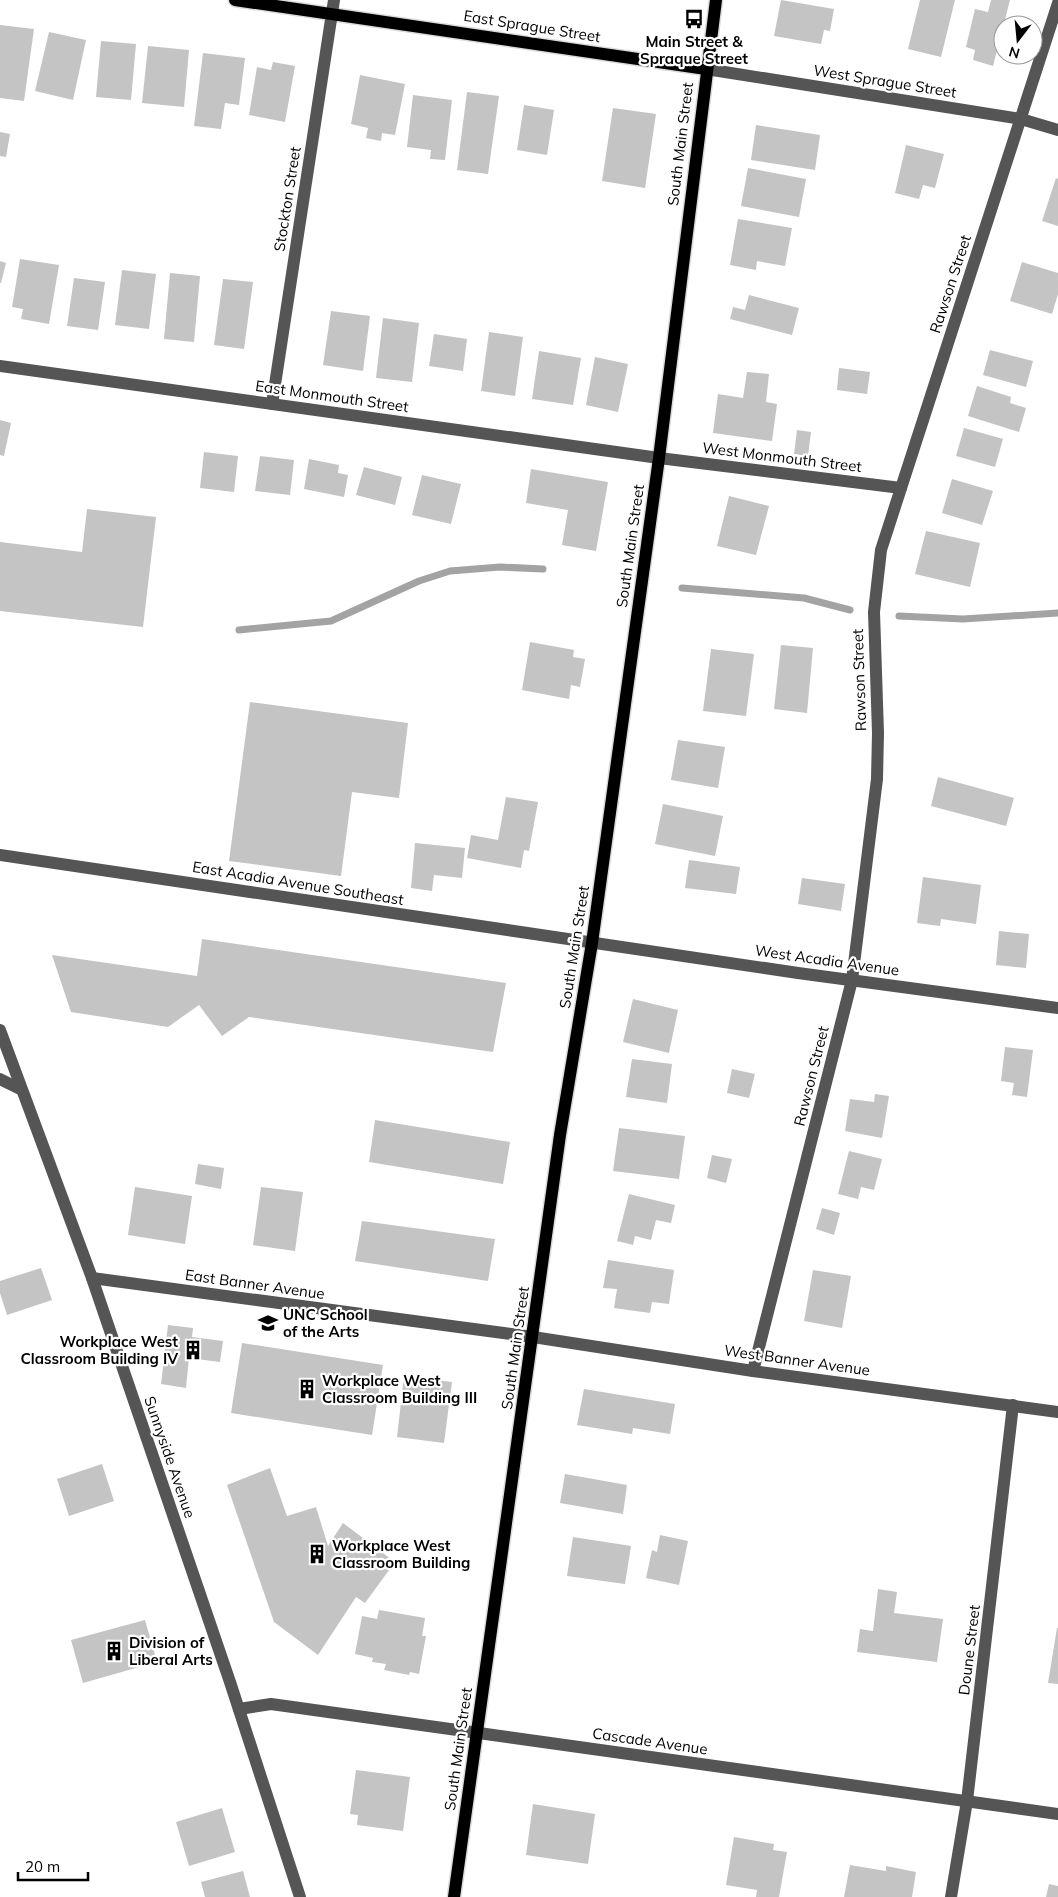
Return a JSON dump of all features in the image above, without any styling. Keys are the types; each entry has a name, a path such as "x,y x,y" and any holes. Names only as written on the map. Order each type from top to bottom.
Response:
{"main road":[{"name":"East Sprague Street","path":"235,0 333,6 706,69"},
{"name":"South Main Street","path":"454,1897 567,1088 592,943 659,458 716,0"}],"street":[{"name":"Rawson Street","path":"753,1371 852,980 876,779 878,733 874,612 881,550 1058,3"},
{"name":"Stockton Street","path":"272,404 333,6"},
{"name":"West Sprague Street","path":"706,69 1021,119 1058,130"},
{"name":"East Monmouth Street","path":"0,366 659,458"},
{"name":"West Monmouth Street","path":"659,458 901,488"},
{"name":"East Acadia Avenue Southeast","path":"0,855 592,943"},
{"name":"West Acadia Avenue","path":"592,943 1058,1008"},
{"name":"Sunnyside Avenue","path":"0,1030 20,1089 92,1278 239,1709 300,1897"},
{"path":"0,1079 20,1089"},
{"name":"East Banner Avenue","path":"92,1278 533,1337"},
{"name":"West Banner Avenue","path":"533,1337 753,1371 1058,1412"},
{"name":"Doune Street","path":"951,1897 968,1801 1013,1405"},
{"name":"Cascade Avenue","path":"239,1709 271,1704 1058,1814"}],"building":[{"path":"781,0 834,9 830,31 824,30 821,44 774,36"},
{"path":"920,0 955,0 941,57 908,49"},
{"path":"991,0 1010,0 1006,15 993,15 993,66 973,60 975,50 966,47 975,9 988,12"},
{"path":"0,25 34,29 24,101 0,98"},
{"path":"49,32 86,40 73,100 35,91"},
{"path":"101,41 136,44 131,100 96,97"},
{"path":"148,46 189,50 184,107 142,103"},
{"path":"203,53 245,58 239,105 225,103 221,129 194,126"},
{"path":"273,62 295,66 285,122 249,115 257,67 271,70"},
{"path":"360,75 405,84 395,135 382,133 381,141 366,138 368,128 351,124"},
{"path":"467,92 499,96 488,174 457,170"},
{"path":"413,95 452,100 445,160 430,159 431,150 407,147"},
{"path":"524,105 554,110 547,155 517,150"},
{"path":"613,108 656,114 645,188 602,181"},
{"path":"756,125 820,135 815,170 751,160"},
{"path":"0,132 10,134 6,157 0,156"},
{"path":"906,145 944,154 935,188 923,185 919,199 895,193"},
{"path":"748,168 806,179 799,217 741,206"},
{"path":"1056,178 1058,179 1058,226 1042,221"},
{"path":"738,219 792,228 785,266 757,261 756,270 730,265"},
{"path":"20,259 59,265 49,324 21,319 23,309 12,307"},
{"path":"0,261 6,263 1,283 0,283"},
{"path":"1022,262 1058,273 1058,294 1052,314 1010,301"},
{"path":"122,270 156,274 149,329 115,325"},
{"path":"170,273 200,276 194,342 164,339"},
{"path":"74,278 105,282 98,330 67,326"},
{"path":"223,279 253,282 244,349 214,345"},
{"path":"749,295 799,308 792,335 730,319 733,307 745,310"},
{"path":"331,311 370,316 363,371 323,365"},
{"path":"383,318 419,323 412,382 376,378"},
{"path":"489,332 523,337 515,396 481,391"},
{"path":"434,334 467,339 463,371 429,366"},
{"path":"990,350 1033,361 1026,387 983,375"},
{"path":"539,351 581,358 573,405 532,399"},
{"path":"595,357 628,364 618,412 586,405"},
{"path":"839,368 870,372 867,394 837,390"},
{"path":"747,372 769,374 766,402 777,404 772,441 713,433 718,394 743,398"},
{"path":"977,386 1011,397 1010,403 1026,408 1019,432 968,416"},
{"path":"0,420 11,423 4,456 0,455"},
{"path":"964,428 1003,439 995,467 956,456"},
{"path":"797,430 811,432 808,456 794,454"},
{"path":"204,452 238,456 234,492 200,488"},
{"path":"260,456 294,460 290,495 255,491"},
{"path":"309,459 339,465 338,473 348,475 344,497 304,489"},
{"path":"364,467 402,477 395,505 356,495"},
{"path":"531,469 608,482 596,551 562,545 568,510 526,503"},
{"path":"422,475 461,484 451,524 412,515"},
{"path":"952,479 993,491 982,525 942,513"},
{"path":"729,496 769,506 756,555 717,546"},
{"path":"87,509 156,517 143,627 0,611 0,542 82,552"},
{"path":"926,531 980,543 970,587 915,574"},
{"path":"530,642 574,650 573,657 585,659 580,687 571,685 569,699 522,690"},
{"path":"781,645 813,648 807,713 774,709"},
{"path":"711,649 754,654 746,716 703,711"},
{"path":"250,702 408,723 399,798 352,792 341,876 229,861"},
{"path":"678,740 725,747 718,788 671,780"},
{"path":"938,777 1014,798 1006,826 931,806"},
{"path":"506,797 538,802 529,851 524,850 521,868 467,858 471,835 498,840"},
{"path":"663,804 723,816 715,856 655,844"},
{"path":"415,843 465,848 462,878 434,875 432,891 411,888"},
{"path":"689,860 740,867 736,894 685,888"},
{"path":"923,877 981,885 976,924 941,919 940,926 917,923"},
{"path":"802,878 845,884 841,911 798,904"},
{"path":"999,931 1029,934 1026,968 996,965"},
{"path":"202,939 506,983 493,1052 249,1017 222,1036 199,1005 168,1027 71,1012 52,955 197,976"},
{"path":"633,999 678,1010 669,1053 623,1042"},
{"path":"1005,1047 1033,1050 1027,1097 1012,1095 1014,1083 1001,1081"},
{"path":"632,1059 672,1064 667,1103 626,1097"},
{"path":"732,1069 755,1074 749,1098 727,1093"},
{"path":"875,1094 889,1096 882,1138 845,1131 850,1099 874,1102"},
{"path":"375,1120 510,1142 503,1184 369,1162"},
{"path":"619,1128 685,1136 679,1179 613,1171"},
{"path":"849,1151 882,1159 874,1190 861,1187 858,1199 838,1194"},
{"path":"712,1155 732,1159 726,1183 707,1178"},
{"path":"198,1164 224,1168 221,1189 195,1184"},
{"path":"135,1187 192,1196 185,1244 128,1235"},
{"path":"261,1187 303,1192 295,1251 253,1245"},
{"path":"629,1194 675,1205 671,1223 656,1220 651,1240 635,1236 633,1245 617,1241"},
{"path":"822,1208 840,1213 834,1235 816,1229"},
{"path":"362,1221 495,1239 488,1281 355,1261"},
{"path":"608,1260 674,1270 669,1304 652,1302 650,1313 614,1308 617,1289 603,1288"},
{"path":"41,1268 52,1300 7,1315 0,1293 0,1281"},
{"path":"813,1270 851,1276 842,1328 804,1321"},
{"name":"Workplace West Classroom Building IV","path":"168,1325 193,1328 192,1337 223,1341 220,1362 189,1358 186,1388 161,1384"},
{"name":"Workplace West Classroom Building III","path":"242,1343 383,1365 372,1435 231,1413"},
{"path":"404,1376 452,1382 444,1443 397,1437"},
{"path":"584,1389 675,1404 670,1434 633,1428 632,1434 577,1425"},
{"path":"102,1464 114,1501 69,1516 57,1479"},
{"name":"Workplace West Classroom Building","path":"270,1468 287,1516 316,1507 328,1546 343,1523 395,1562 365,1603 356,1597 318,1655 274,1622 227,1485"},
{"path":"565,1474 627,1485 623,1514 560,1503"},
{"path":"660,1535 688,1541 679,1585 646,1578 652,1550 657,1552"},
{"path":"573,1537 631,1546 625,1584 567,1576"},
{"path":"878,1589 897,1592 894,1613 943,1619 937,1662 857,1652 860,1629 873,1631"},
{"path":"379,1610 425,1618 422,1636 426,1636 419,1674 410,1672 409,1675 384,1670 386,1664 372,1662 373,1658 355,1654 362,1616 377,1619"},
{"name":"Division of Liberal Arts","path":"145,1620 157,1662 83,1683 71,1640"},
{"path":"1058,1628 1058,1684 1048,1683"},
{"path":"356,1770 410,1777 403,1831 357,1825 358,1815 350,1814"},
{"path":"533,1804 595,1814 588,1864 526,1855"},
{"path":"222,1808 235,1852 189,1866 176,1822"},
{"path":"734,1837 774,1844 773,1850 787,1852 779,1897 756,1897 757,1890 726,1885"},
{"path":"850,1865 886,1871 886,1866 916,1872 912,1897 844,1897"},
{"path":"243,1871 250,1897 205,1897 201,1882"},
{"path":"1049,1884 1058,1886 1058,1897 1046,1897"}],"waterway":[{"path":"239,630 331,621 419,581 450,571 500,567 543,569"},
{"path":"682,588 804,598 850,610"},
{"path":"899,616 963,619 1058,613"}],"place":[{"name":"Main Street & Spraque Street","path":"694,19"},
{"name":"UNC School of the Arts","path":"268,1323"},
{"name":"Workplace West Classroom Building IV","path":"193,1350"},
{"name":"Workplace West Classroom Building III","path":"307,1389"},
{"name":"Workplace West Classroom Building","path":"317,1554"},
{"name":"Division of Liberal Arts","path":"114,1651"}]}
